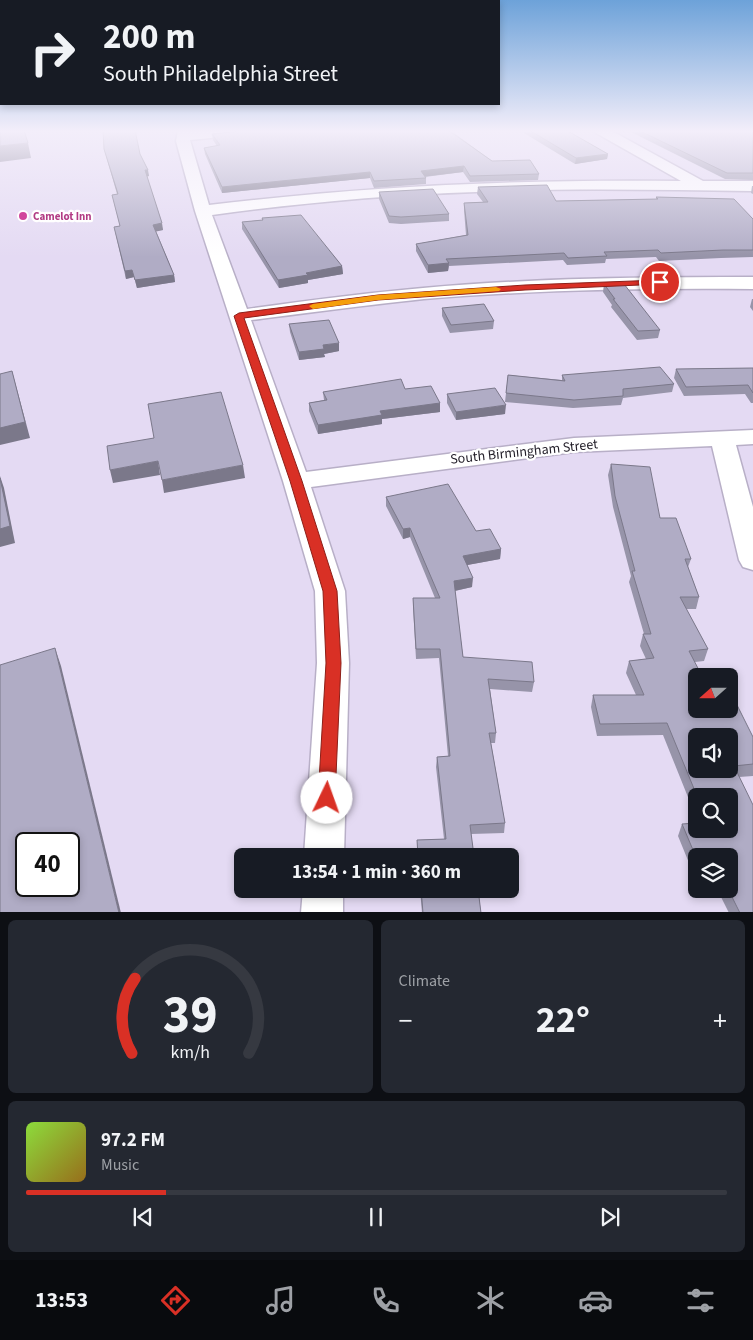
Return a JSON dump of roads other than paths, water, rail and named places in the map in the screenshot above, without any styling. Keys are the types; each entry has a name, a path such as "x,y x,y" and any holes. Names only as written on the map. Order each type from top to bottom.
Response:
{"street":[{"path":"191,173 296,481 330,591 333,663 324,848"},
{"path":"675,173 699,186"},
{"path":"203,211 299,199 437,188 753,186"},
{"path":"239,316 378,298 472,291 660,282 753,283"},
{"path":"722,437 753,560"},
{"name":"South Birmingham Street","path":"296,481 574,445 753,437"},
{"path":"322,912 323,898"}],"place":[{"name":"Camelot Inn","path":"23,216"}]}
